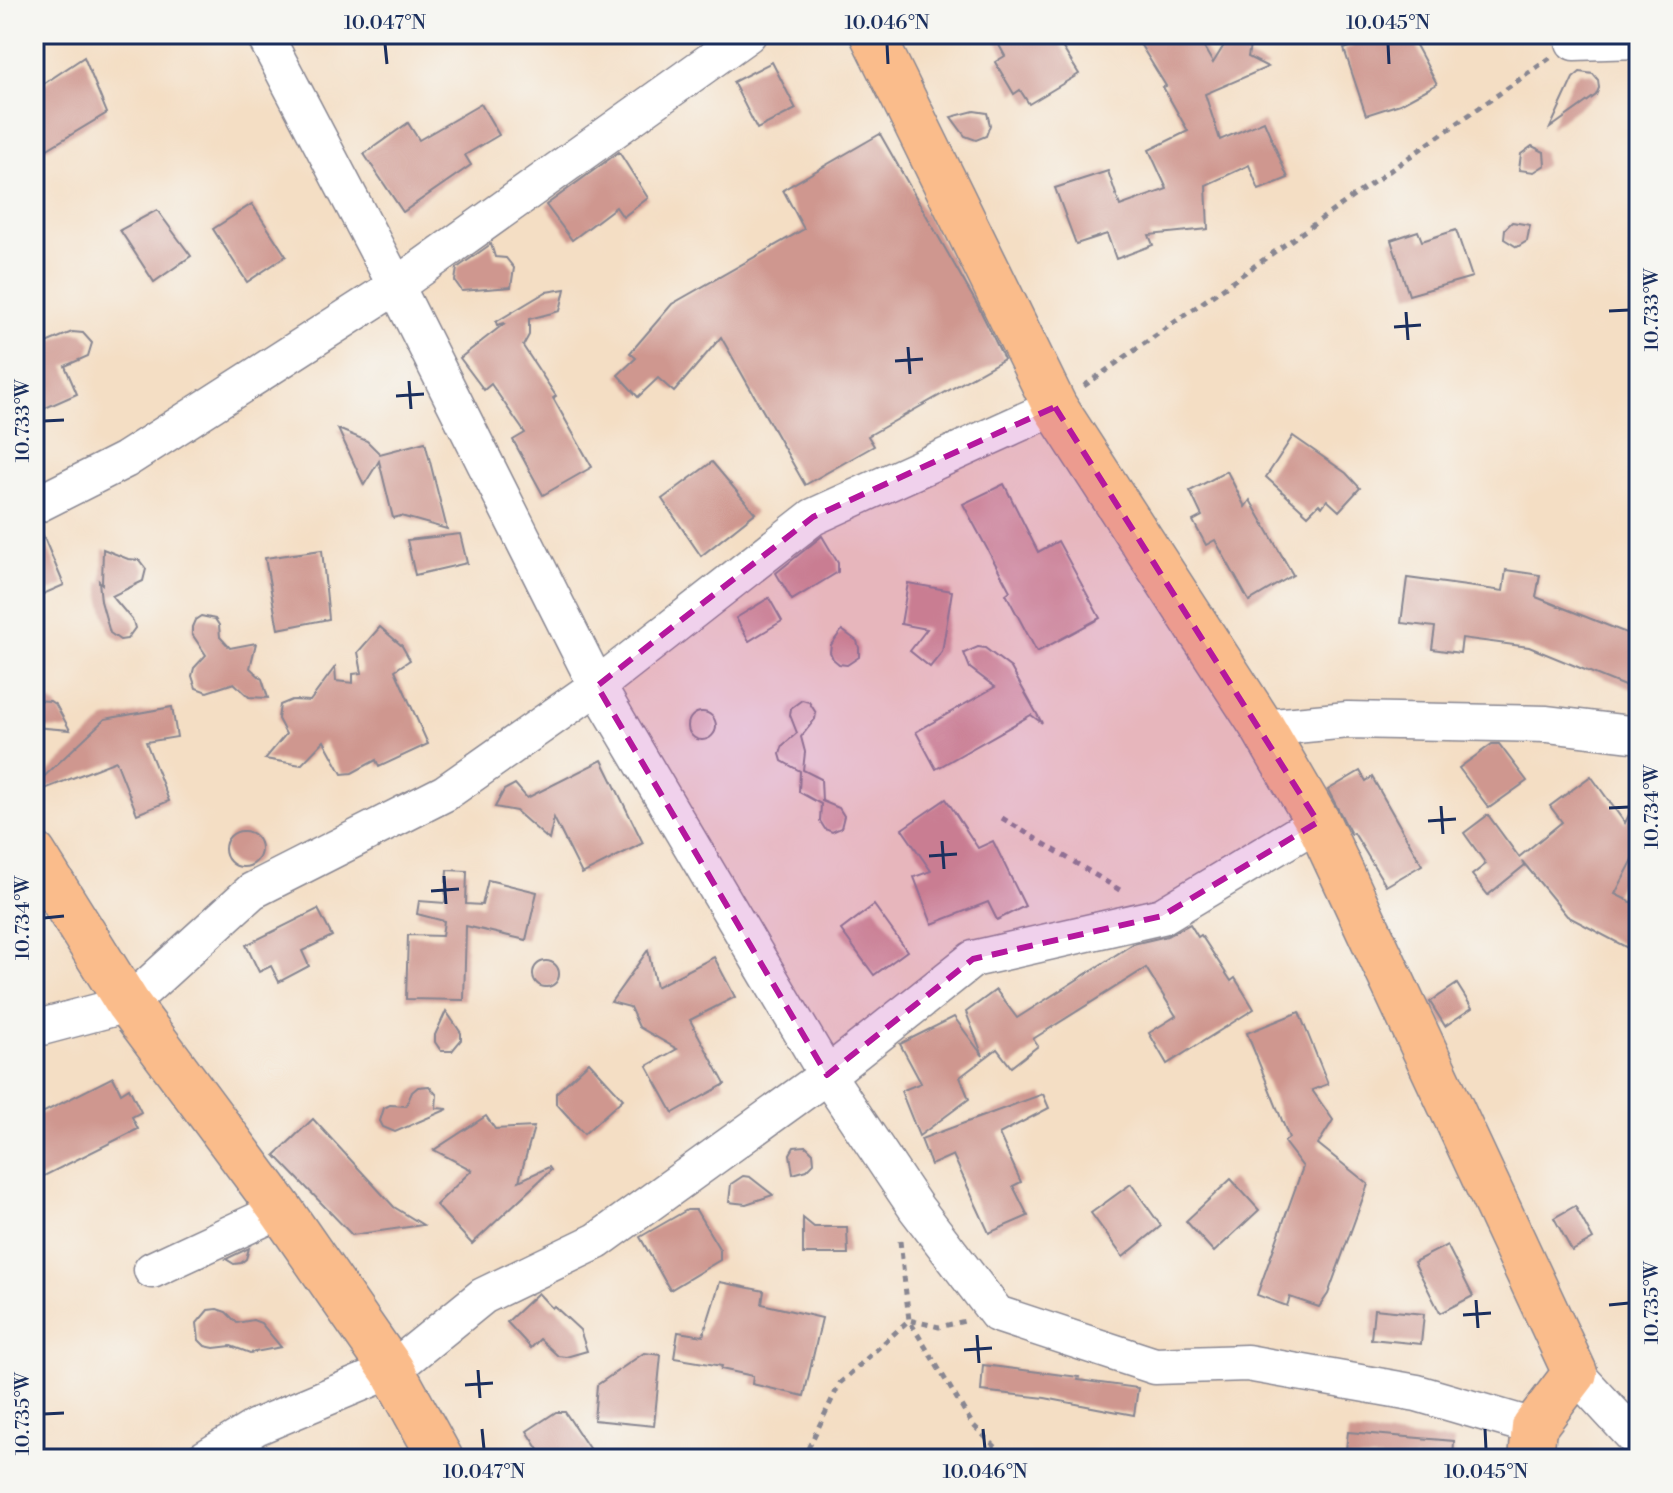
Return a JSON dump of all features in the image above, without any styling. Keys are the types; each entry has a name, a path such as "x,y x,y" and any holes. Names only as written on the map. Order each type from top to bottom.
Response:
{"main road":[{"path":"872,34 1055,407 1263,728 1318,822 1575,1373 1532,1443"},
{"path":"34,854 128,1004 281,1210 392,1370 441,1459"}],"street":[{"path":"264,34 396,286 597,686 827,1075 916,1208 997,1314 1155,1366 1247,1363 1417,1393 1532,1443"},
{"path":"34,506 125,460 396,286 748,34"},
{"path":"1572,39 1639,40"},
{"path":"34,1029 128,1004 252,891 445,793 597,686 813,517 1055,407"},
{"path":"1263,728 1348,720 1547,724 1639,735"},
{"path":"204,1459 256,1427 392,1370 483,1296 597,1241 827,1075 973,959 1162,916 1318,822"},
{"path":"152,1270 281,1210"},
{"path":"1575,1373 1639,1442"}],"path":[{"path":"1055,407 1572,39"},
{"path":"1002,818 1162,916"},
{"path":"916,1208 897,1220 909,1320 973,1425 1008,1459"},
{"path":"909,1320 939,1327 997,1314"},
{"path":"803,1459 840,1383 909,1320"}],"highlighted area":[{"path":"1055,407 1318,822 1162,916 973,959 827,1075 597,686 813,517"}],"building":[{"path":"993,34 1054,34 1079,74 1029,104 1020,90 1014,94 995,62 1005,56"},
{"path":"1134,34 1196,34 1213,63 1231,34 1252,34 1248,57 1268,67 1205,94 1220,140 1264,121 1288,178 1259,190 1249,165 1206,185 1208,229 1149,235 1153,245 1116,259 1107,234 1076,244 1055,188 1108,171 1120,206 1167,189 1149,150 1188,131 1163,87 1166,86"},
{"path":"1350,34 1410,34 1437,84 1400,104 1366,115 1344,49 1353,46"},
{"path":"84,57 107,113 34,157 34,86 42,85"},
{"path":"772,62 796,109 757,129 733,82"},
{"path":"1580,72 1593,74 1598,80 1596,95 1550,128 1573,78"},
{"path":"481,104 499,135 465,155 471,165 403,212 364,154 408,123 419,140"},
{"path":"974,111 987,113 990,125 986,136 976,140 965,136 951,117"},
{"path":"880,134 979,308 1004,359 868,436 874,446 805,485 721,337 674,392 658,378 638,397 618,375 636,358 630,353 672,304 804,229 783,190"},
{"path":"1532,146 1544,152 1545,165 1534,172 1519,170 1521,154"},
{"path":"619,152 648,198 623,217 616,207 572,240 546,205"},
{"path":"252,204 286,256 247,282 213,229"},
{"path":"157,210 191,256 154,282 120,230"},
{"path":"1512,222 1530,225 1527,241 1517,247 1504,239 1505,229"},
{"path":"1456,230 1472,277 1409,295 1391,240 1418,231 1422,241"},
{"path":"491,244 495,257 506,258 514,268 511,287 462,291 455,281 457,268"},
{"path":"565,289 560,311 529,319 529,335 523,346 556,396 553,398 592,467 543,495 513,440 525,433 491,384 484,390 460,358 505,323 497,325 496,322 546,292"},
{"path":"72,332 83,333 92,343 88,356 65,366 77,394 34,413 34,348"},
{"path":"338,429 367,441 380,454 425,442 447,529 401,516 393,518 379,461 364,485"},
{"path":"1293,436 1346,473 1360,488 1339,511 1327,500 1308,515 1266,477"},
{"path":"712,462 755,513 701,556 662,499"},
{"path":"1227,471 1245,507 1250,500 1293,575 1249,601 1215,540 1206,545 1193,521 1202,516 1190,491"},
{"path":"1004,484 1038,552 1058,541 1100,618 1037,652 1006,594 1010,591 963,504"},
{"path":"39,526 64,585 34,598 34,527"},
{"path":"460,534 467,563 415,575 407,540"},
{"path":"822,536 838,563 838,572 792,600 776,573"},
{"path":"103,549 139,560 146,569 143,581 112,596 133,621 135,628 127,639 120,640 110,633 101,601 99,581 102,584"},
{"path":"322,550 329,619 278,629 265,558"},
{"path":"1506,570 1540,575 1536,597 1639,638 1639,692 1529,647 1462,638 1460,653 1432,649 1435,627 1401,623 1407,578 1503,591"},
{"path":"908,583 952,591 942,652 930,667 910,651 927,629 901,624"},
{"path":"769,598 782,621 749,641 736,618"},
{"path":"201,616 215,619 220,637 230,648 256,643 250,668 262,679 268,698 249,697 234,683 207,692 196,688 192,676 194,668 206,655 192,634 192,627"},
{"path":"380,627 402,646 410,660 395,670 428,744 379,767 376,760 352,773 342,774 324,741 301,765 265,759 286,734 278,719 280,705 292,700 310,701 335,667 336,681 353,683 353,674 362,673 358,652"},
{"path":"842,630 857,641 859,648 859,657 847,665 839,664 830,652 831,645"},
{"path":"978,647 985,648 1011,668 1042,723 1031,715 936,769 916,732 995,687 970,668 964,653"},
{"path":"34,700 50,701 56,705 70,730 34,727"},
{"path":"802,700 809,702 816,713 801,737 805,752 803,770 821,779 822,801 839,808 844,816 841,828 832,832 825,829 820,821 821,804 799,792 800,771 782,761 780,754 783,745 797,733 790,715 791,708"},
{"path":"172,707 177,737 146,742 169,801 137,814 116,761 34,793 34,786 105,719"},
{"path":"702,712 712,716 716,726 712,736 702,740 692,736 688,726 692,716"},
{"path":"1492,744 1499,744 1527,781 1489,808 1459,768"},
{"path":"602,760 643,843 582,874 554,818 549,840 516,811 495,807 504,790 515,784 527,798"},
{"path":"1360,771 1366,781 1372,777 1422,865 1386,886 1354,833 1351,834 1328,790"},
{"path":"1591,776 1625,823 1639,795 1639,848 1615,894 1639,906 1639,954 1567,916 1522,861 1525,865 1488,895 1472,875 1486,864 1464,833 1488,815 1519,857 1562,822 1550,806"},
{"path":"946,799 978,848 993,841 1025,906 997,920 988,902 932,924 914,877 931,871 902,829"},
{"path":"243,831 256,836 261,849 256,862 243,867 230,862 225,849 230,836"},
{"path":"447,870 467,871 466,904 482,905 488,880 537,892 526,940 466,926 464,1000 406,999 408,935 442,936 444,921 417,914 419,901 445,903"},
{"path":"874,905 907,951 874,975 841,930"},
{"path":"318,909 332,936 302,951 309,966 279,982 271,966 259,972 246,945"},
{"path":"1190,924 1198,937 1201,935 1231,981 1235,978 1254,1009 1167,1064 1149,1033 1176,1016 1146,968 1033,1039 1038,1046 1011,1067 997,1049 960,1077 969,1099 919,1136 901,1091 921,1083 900,1044 954,1017 983,1056 966,1012 996,990 1017,1018 1133,944 1167,936"},
{"path":"648,950 656,987 714,957 735,997 690,1020 725,1084 673,1113 647,1066 677,1049 639,1027 630,1007 611,1002"},
{"path":"546,961 555,965 559,974 555,983 546,987 537,983 533,974 537,965"},
{"path":"1457,984 1472,1008 1445,1026 1430,1002"},
{"path":"446,1011 461,1033 461,1040 452,1051 441,1051 435,1042"},
{"path":"1299,1012 1328,1084 1312,1090 1333,1120 1318,1144 1368,1184 1328,1294 1319,1307 1290,1297 1287,1306 1257,1295 1303,1167 1284,1142 1289,1138 1247,1033"},
{"path":"589,1062 623,1099 584,1134 556,1103 556,1093"},
{"path":"113,1077 121,1093 129,1088 141,1112 132,1117 138,1129 34,1181 34,1117"},
{"path":"429,1086 437,1095 436,1108 448,1109 395,1132 383,1127 380,1121 384,1108 390,1105 406,1106 412,1092 418,1087"},
{"path":"1043,1094 1049,1108 999,1134 1021,1182 1013,1186 1028,1216 989,1233 953,1155 931,1165 921,1139"},
{"path":"486,1116 495,1129 534,1127 519,1181 549,1167 551,1170 472,1244 436,1205 472,1170 434,1150"},
{"path":"313,1119 394,1207 423,1225 352,1235 275,1155"},
{"path":"806,1146 813,1153 814,1163 807,1170 793,1174 790,1154 794,1147"},
{"path":"743,1176 750,1177 773,1195 746,1204 729,1202 731,1184"},
{"path":"1231,1179 1259,1210 1214,1252 1186,1221"},
{"path":"1131,1184 1161,1226 1123,1257 1091,1213"},
{"path":"1575,1206 1593,1239 1572,1251 1554,1218"},
{"path":"687,1210 696,1210 720,1250 720,1260 670,1290 640,1237"},
{"path":"803,1218 814,1227 847,1227 848,1254 803,1254"},
{"path":"1447,1245 1473,1296 1440,1313 1414,1262"},
{"path":"249,1248 246,1259 241,1263 234,1264 226,1259"},
{"path":"720,1282 764,1291 762,1304 822,1318 804,1396 752,1384 753,1376 721,1369 722,1366 674,1358 678,1332 703,1336"},
{"path":"538,1293 580,1330 587,1351 558,1356 540,1339 531,1348 507,1322"},
{"path":"1374,1309 1424,1314 1421,1344 1371,1339"},
{"path":"208,1310 226,1312 237,1323 253,1320 261,1323 281,1347 250,1353 231,1346 205,1346 199,1340 197,1323"},
{"path":"644,1353 661,1355 654,1426 594,1420 597,1385"},
{"path":"983,1365 1138,1388 1134,1415 1045,1398 981,1391"},
{"path":"556,1412 565,1412 596,1459 545,1459 527,1431"},
{"path":"1348,1432 1454,1441 1453,1459 1345,1459"}]}
